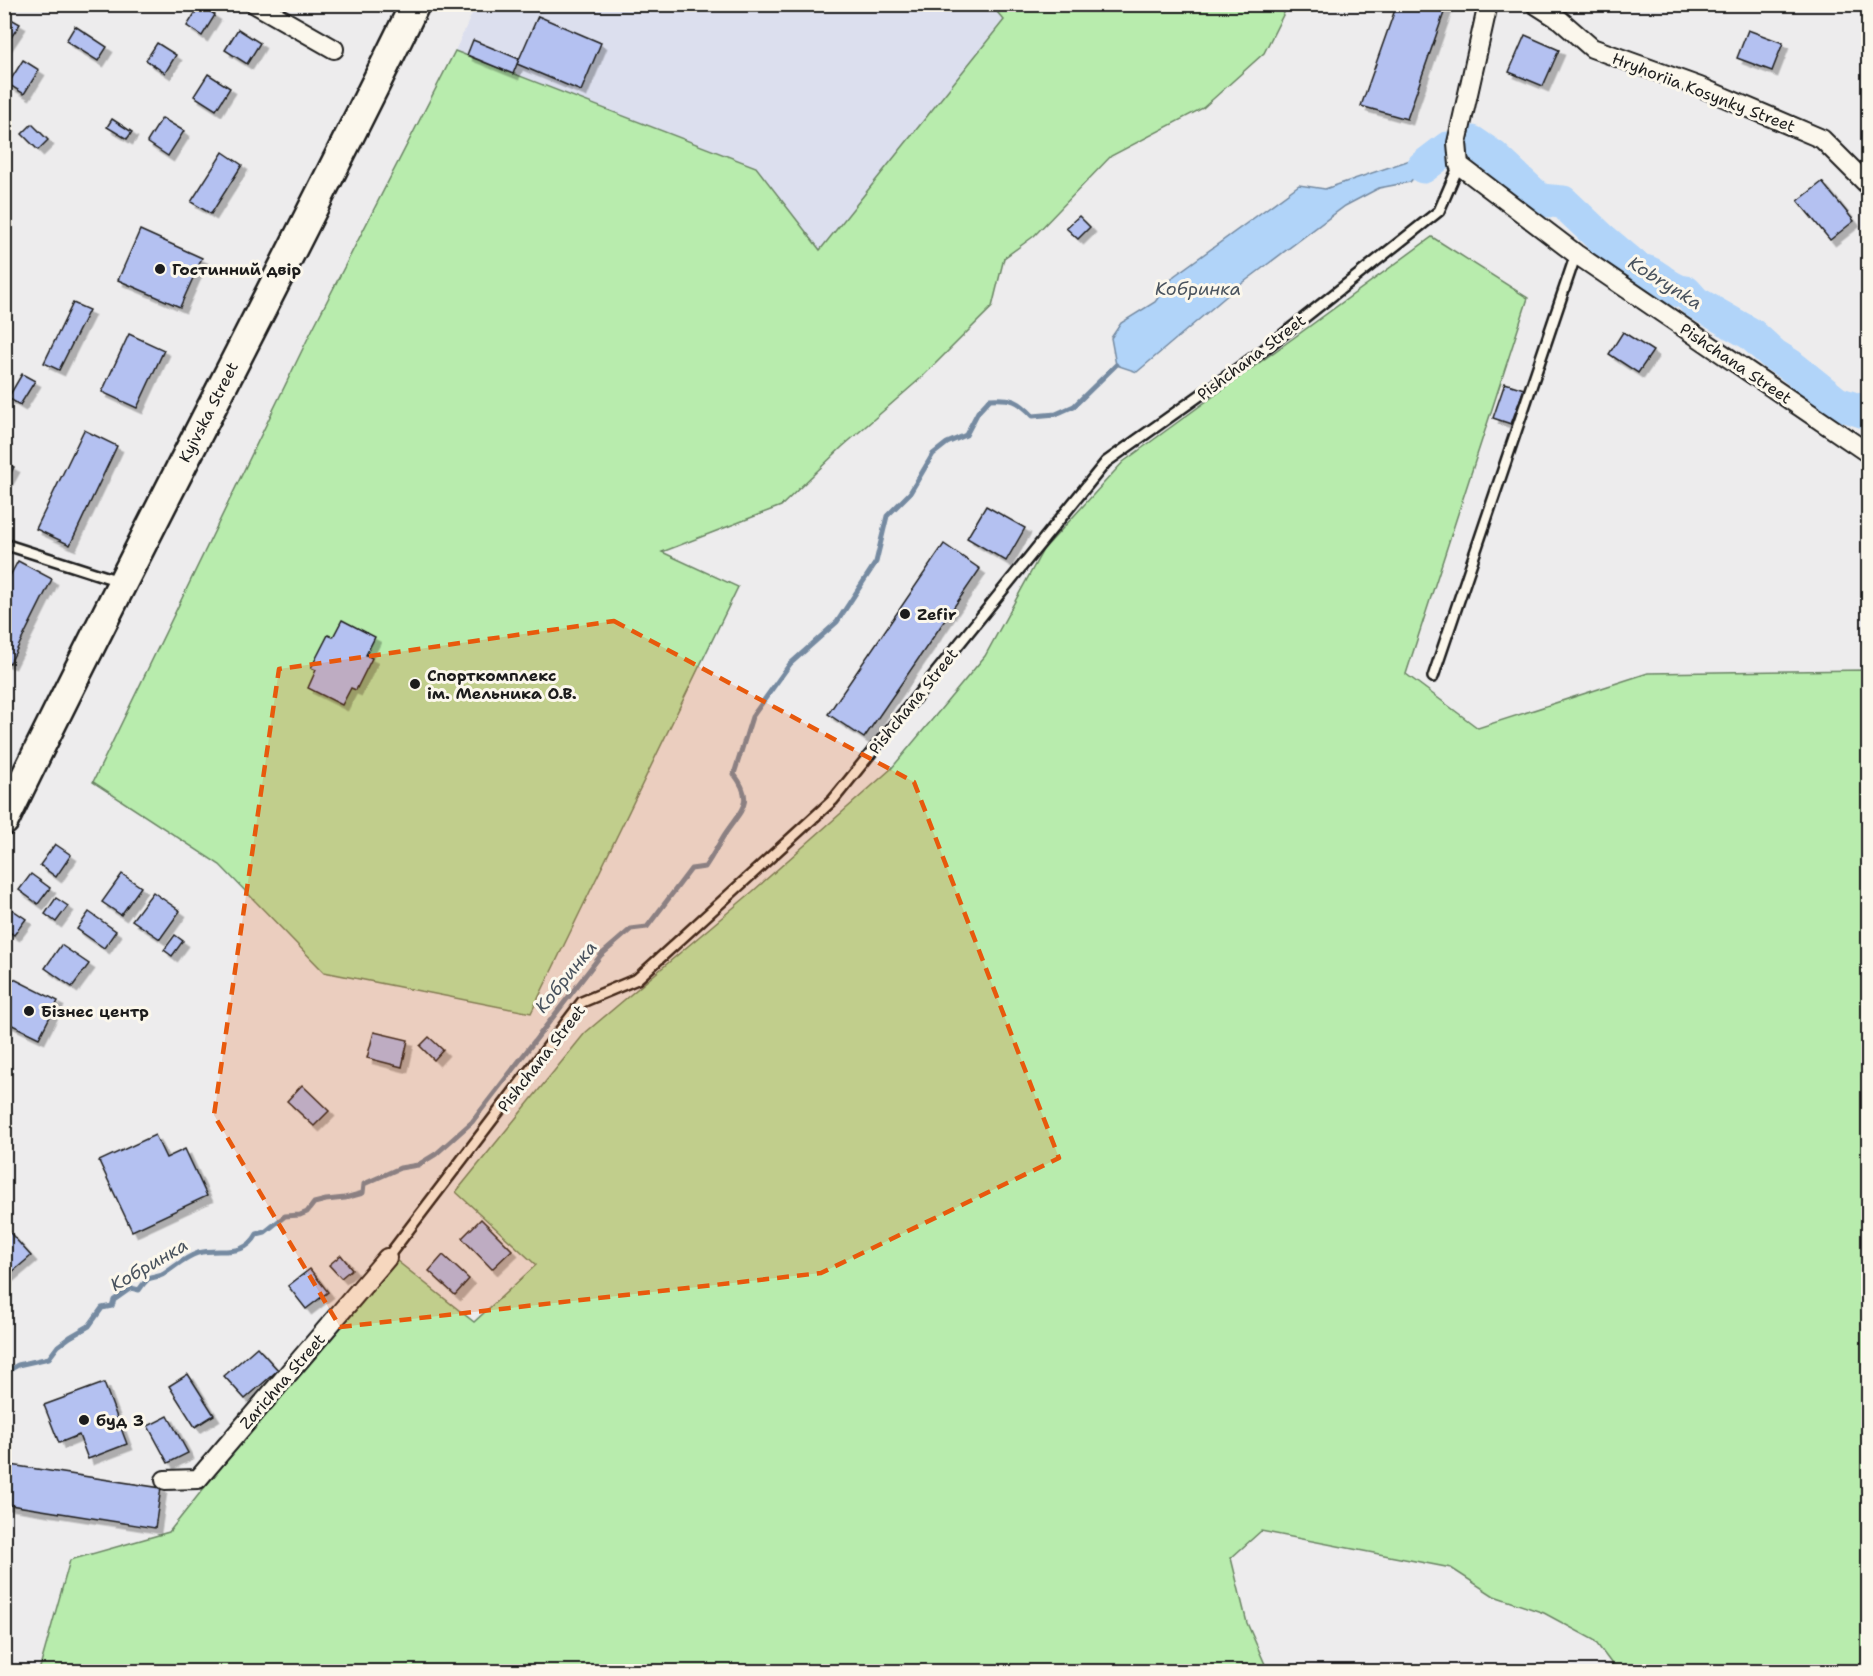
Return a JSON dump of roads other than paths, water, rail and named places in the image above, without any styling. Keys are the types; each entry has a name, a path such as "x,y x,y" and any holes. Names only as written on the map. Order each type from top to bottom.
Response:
{"main road":[{"name":"Kyivska Street","path":"4,821 122,582 339,160 415,4"}],"street":[{"path":"255,4 334,49"},
{"name":"Pishchana Street","path":"1488,4 1457,143 1459,165 1576,254 1869,453"},
{"name":"Hryhoriia Kosynky Street","path":"1535,4 1560,20 1592,48 1700,87 1822,139 1869,185"},
{"name":"Zarichna Street","path":"165,1480 198,1479 387,1258"}],"lane":[{"name":"Pishchana Street","path":"387,1258 582,1002 637,979 833,800 1106,462 1261,352 1439,211 1459,165"},
{"path":"1433,677 1576,254"},
{"path":"4,544 122,582"}],"water":[{"name":"Кобринка","path":"1410,160 1423,167 1410,182 1379,188 1345,206 1236,288 1137,372 1116,365 1111,338 1121,323 1155,302 1174,276 1299,185 1325,189"}],"waterway":[{"name":"Kobrynka","path":"1472,142 1494,157 1540,200 1563,202 1639,270 1651,274 1679,291 1686,292 1695,302 1751,334 1774,355 1837,403 1868,413"},
{"name":"Kobrynka","path":"1423,167 1448,148"},
{"name":"Кобринка","path":"4,1373 18,1365 49,1358 58,1346 89,1326 102,1308 112,1306 114,1300 131,1288 139,1290 148,1279 162,1275 198,1253 230,1251 245,1247 257,1234 265,1232 285,1216 307,1212 314,1203 363,1193 364,1184 400,1168 418,1165 436,1154 472,1122 601,955 631,929 647,927 691,869 705,867 745,801 741,784 734,774 752,717 790,664 837,622 876,562 887,516 910,493 933,454 947,443 966,435 978,412 990,399 1014,401 1033,416 1056,414 1074,406 1116,365"}],"place":[{"name":"Гостинний двір","path":"160,269"},
{"name":"Zefir","path":"905,614"},
{"name":"Спорткомплекс ім. Мельника О.В.","path":"415,684"},
{"name":"Бізнес центр","path":"29,1011"},
{"name":"буд 3","path":"84,1420"}]}
